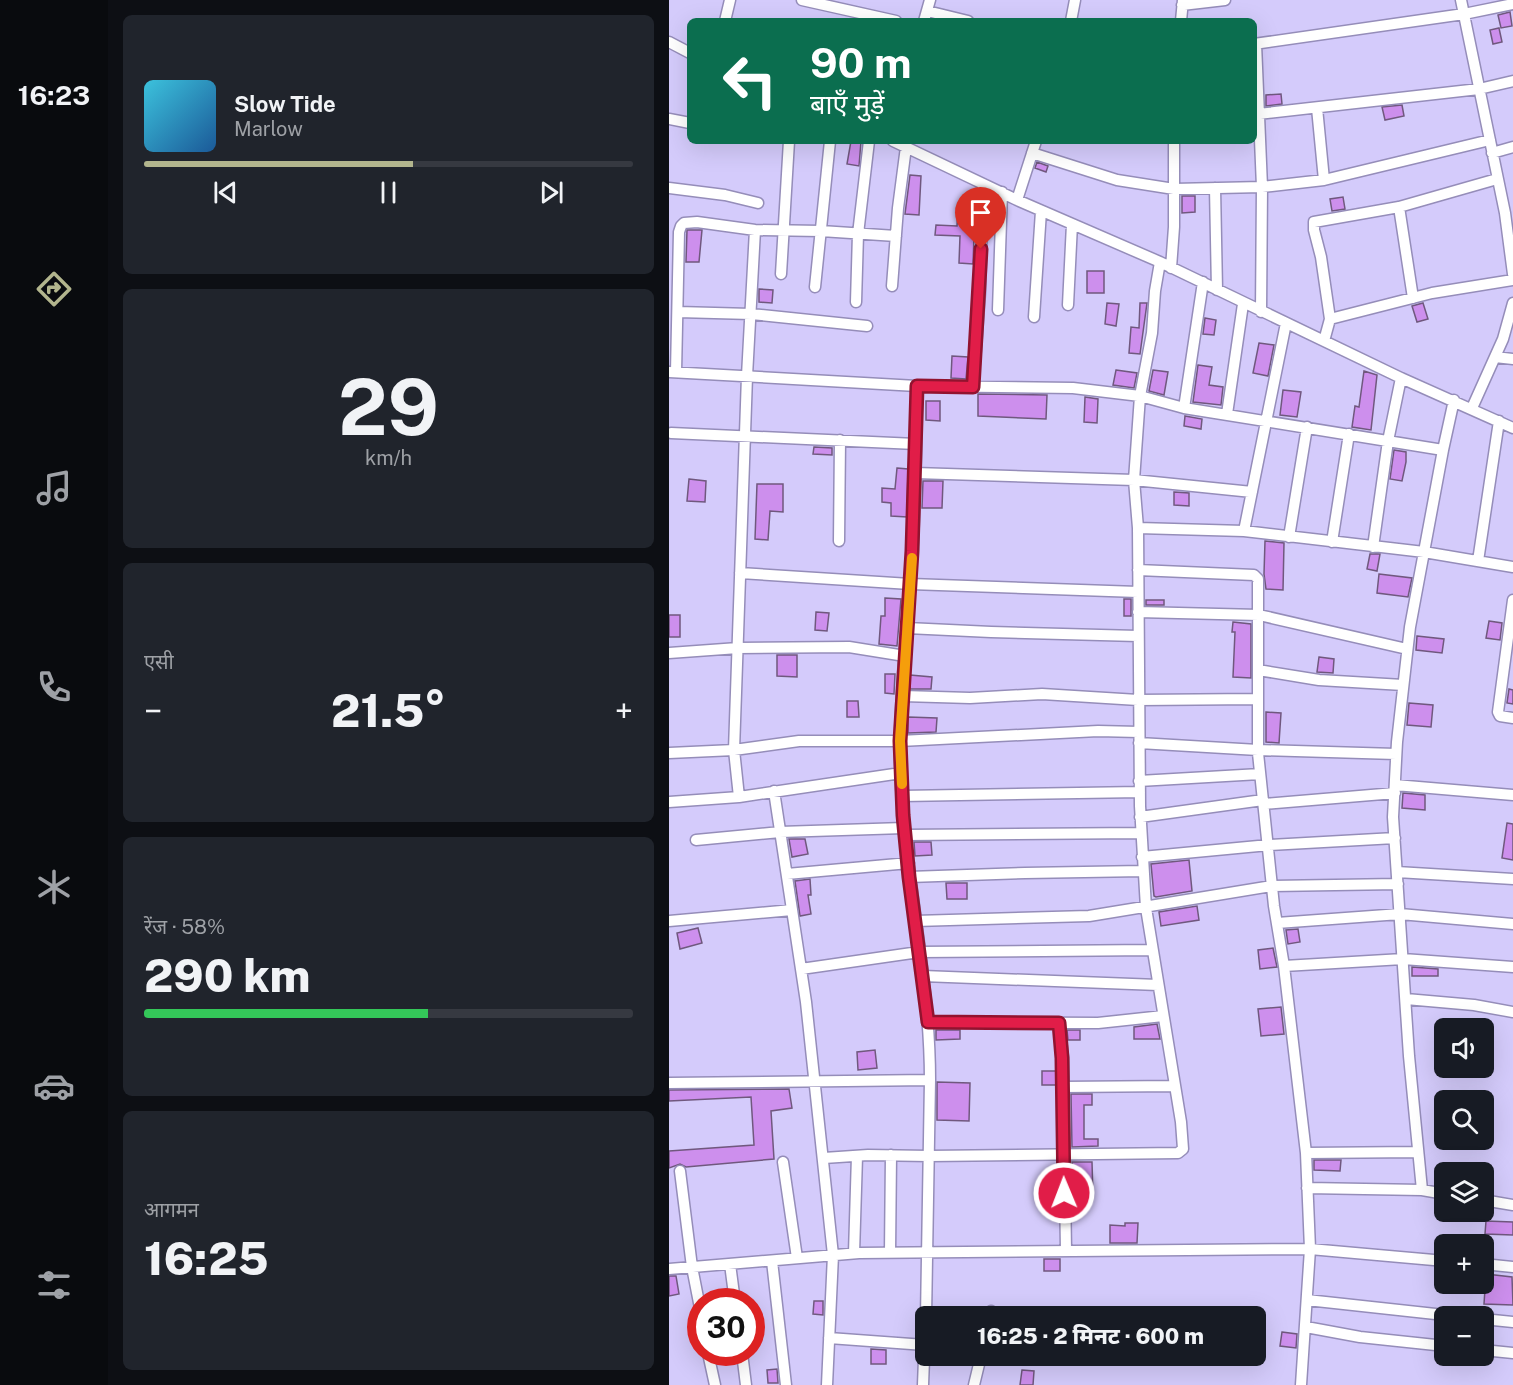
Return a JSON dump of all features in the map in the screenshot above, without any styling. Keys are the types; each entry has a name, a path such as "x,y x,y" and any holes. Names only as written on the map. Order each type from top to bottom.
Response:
{"street":[{"path":"726,18 731,0"},
{"path":"802,0 883,18"},
{"path":"930,0 926,16 942,18"},
{"path":"1072,18 1075,0"},
{"path":"1181,18 1183,3 1225,0"},
{"path":"1461,0 1497,180 1510,222 1513,274"},
{"path":"1257,44 1464,14 1513,4"},
{"path":"669,42 687,51"},
{"path":"1258,114 1479,89 1513,81"},
{"path":"1257,91 1261,188 1261,312"},
{"path":"1317,108 1325,180"},
{"path":"669,119 687,122"},
{"path":"1032,153 1117,180 1174,189 1261,188 1325,180 1489,140"},
{"path":"781,274 789,144"},
{"path":"815,287 830,144"},
{"path":"856,302 858,234 870,144"},
{"path":"900,144 1041,211 1160,262 1243,304 1513,428"},
{"path":"1017,200 1035,144"},
{"path":"1171,268 1174,144"},
{"path":"892,286 901,174 906,147"},
{"path":"1492,153 1513,147"},
{"path":"1324,340 1330,319 1321,257 1313,224 1316,221 1399,207 1497,180"},
{"path":"973,387 980,292 983,184"},
{"path":"669,188 725,195 758,203"},
{"path":"1215,188 1217,290"},
{"path":"998,310 1002,192"},
{"path":"1399,207 1413,298"},
{"path":"1034,317 1041,211"},
{"path":"896,236 821,231 755,230 697,222 684,223 681,226 673,372 917,386 1073,388 1140,396 1184,408 1443,450"},
{"path":"1068,305 1072,224"},
{"path":"739,797 734,750 747,376 755,230"},
{"path":"824,1158 891,1155 1181,1152 1183,1149 1181,1122 1146,908 1139,786 1138,528 1134,480 1140,396 1152,333 1160,262"},
{"path":"1330,319 1413,298 1513,280"},
{"path":"1184,408 1203,282"},
{"path":"1472,408 1503,339 1513,303"},
{"path":"1227,414 1243,304"},
{"path":"678,312 750,314 867,326"},
{"path":"1244,531 1286,323"},
{"path":"1495,357 1513,359"},
{"path":"1373,547 1388,441 1401,378"},
{"path":"917,386 910,584 900,741 909,877 928,1022 930,1080 927,1306"},
{"path":"1422,1190 1393,818 1396,754 1407,649 1454,400"},
{"path":"1478,561 1499,421"},
{"path":"1289,537 1307,427"},
{"path":"671,433 916,444"},
{"path":"1332,542 1349,434"},
{"path":"839,541 840,441"},
{"path":"915,472 1134,480 1252,492"},
{"path":"1138,528 1244,531 1424,552 1513,567"},
{"path":"1138,570 1254,575 1259,586 1258,750 1272,886 1306,1153 1310,1249 1301,1385"},
{"path":"740,573 910,584 1138,592"},
{"path":"1513,600 1498,712 1500,716 1513,718"},
{"path":"1138,612 1259,615 1407,649"},
{"path":"907,628 991,633 1138,636"},
{"path":"669,653 738,648 849,647 905,656"},
{"path":"1258,670 1319,680 1403,685"},
{"path":"903,696 970,698 1042,694 1138,700 1257,699"},
{"path":"669,753 734,750 799,741 900,741 1098,731 1258,750 1396,754"},
{"path":"669,802 739,797 901,773"},
{"path":"902,796 1139,786 1260,774"},
{"path":"1140,816 1395,789 1513,795"},
{"path":"774,791 816,1081 833,1255 827,1385"},
{"path":"696,840 780,832 1141,833"},
{"path":"1142,857 1269,845 1395,838"},
{"path":"787,874 909,863"},
{"path":"909,877 1143,872"},
{"path":"1397,872 1513,879"},
{"path":"915,921 1089,916 1272,886 1398,884"},
{"path":"669,921 792,910"},
{"path":"1277,923 1400,914 1513,924"},
{"path":"801,969 919,952 1152,950"},
{"path":"1284,966 1403,959 1513,967"},
{"path":"923,976 1158,985"},
{"path":"1406,999 1513,1011"},
{"path":"928,1022 1098,1023 1163,1016"},
{"path":"1059,1023 1063,1086 1066,1251"},
{"path":"669,1083 930,1080"},
{"path":"1063,1086 1175,1086"},
{"path":"1306,1153 1418,1152"},
{"path":"890,1252 891,1155"},
{"path":"854,1253 857,1156"},
{"path":"783,1162 797,1258"},
{"path":"680,1171 696,1288"},
{"path":"1307,1188 1434,1192"},
{"path":"1494,1202 1513,1205"},
{"path":"669,1269 890,1252 1310,1249 1434,1260"},
{"path":"772,1261 786,1385"},
{"path":"730,1264 733,1288"},
{"path":"1494,1265 1513,1267"},
{"path":"1307,1300 1434,1314"},
{"path":"1494,1320 1513,1322"},
{"path":"1306,1327 1360,1337 1434,1345"},
{"path":"829,1338 915,1344"},
{"path":"1494,1351 1513,1353"},
{"path":"711,1366 715,1385"},
{"path":"744,1366 746,1385"},
{"path":"923,1385 924,1366"},
{"path":"974,1385 979,1366"}],"building":[{"path":"1510,12 1512,26 1501,28 1498,15"},
{"path":"1499,28 1502,42 1493,44 1490,30"},
{"path":"1281,94 1282,104 1266,106 1266,95"},
{"path":"1402,105 1404,116 1385,120 1382,107"},
{"path":"850,144 861,144 859,166 847,164"},
{"path":"1037,162 1048,166 1046,172 1035,168"},
{"path":"910,175 921,176 919,215 905,214"},
{"path":"1182,196 1195,196 1195,212 1182,213"},
{"path":"1343,197 1345,209 1332,211 1330,199"},
{"path":"958,207 975,208 973,264 959,263 960,236 935,235 936,225 957,226"},
{"path":"687,230 702,230 699,262 686,262"},
{"path":"1087,271 1104,271 1104,293 1087,293"},
{"path":"759,289 773,290 772,303 759,302"},
{"path":"1107,303 1119,304 1116,326 1105,324"},
{"path":"1140,303 1147,303 1140,354 1129,353 1131,327 1139,328"},
{"path":"1423,303 1428,319 1417,322 1412,306"},
{"path":"1205,318 1216,320 1214,335 1203,334"},
{"path":"1259,343 1274,345 1268,376 1253,373"},
{"path":"952,356 968,357 966,379 951,378"},
{"path":"1198,365 1212,367 1209,385 1223,387 1221,405 1193,402"},
{"path":"1116,370 1137,373 1134,388 1113,385"},
{"path":"1153,370 1168,372 1164,395 1149,391"},
{"path":"1364,371 1377,375 1371,430 1352,427 1355,406 1359,407"},
{"path":"1283,390 1301,392 1297,417 1280,415"},
{"path":"978,394 1047,395 1046,419 978,416"},
{"path":"1085,397 1098,399 1097,423 1084,422"},
{"path":"926,401 940,401 940,421 926,420"},
{"path":"1185,416 1202,419 1201,429 1184,426"},
{"path":"814,447 832,448 832,455 813,454"},
{"path":"1394,450 1406,452 1402,481 1390,479"},
{"path":"897,468 908,469 907,517 891,516 891,503 882,502 882,488 895,489"},
{"path":"689,479 706,481 705,502 687,501"},
{"path":"923,481 943,481 942,508 922,508"},
{"path":"757,484 783,484 783,512 770,511 768,540 755,539"},
{"path":"1174,492 1189,493 1189,506 1174,505"},
{"path":"1265,541 1284,543 1283,590 1266,589"},
{"path":"1370,554 1380,554 1377,571 1367,569"},
{"path":"1379,574 1412,578 1408,597 1377,593"},
{"path":"885,598 901,599 897,646 879,644 881,616 885,616"},
{"path":"1124,599 1131,599 1131,616 1124,616"},
{"path":"1146,600 1164,600 1164,605 1146,605"},
{"path":"816,612 829,613 827,631 815,630"},
{"path":"669,615 680,615 680,637 669,637"},
{"path":"1489,621 1502,623 1500,640 1486,638"},
{"path":"1233,622 1251,624 1251,678 1233,677 1235,632 1232,632"},
{"path":"1417,636 1444,639 1442,653 1416,650"},
{"path":"777,655 797,655 797,677 777,676"},
{"path":"1319,657 1334,659 1333,673 1317,672"},
{"path":"885,674 895,674 894,694 885,693"},
{"path":"910,675 932,677 931,689 910,689"},
{"path":"1509,689 1513,690 1513,704 1507,703"},
{"path":"847,701 858,701 859,717 847,717"},
{"path":"1409,703 1433,705 1431,727 1407,725"},
{"path":"1266,712 1281,713 1279,743 1266,742"},
{"path":"908,717 937,718 936,732 908,733"},
{"path":"1403,793 1425,795 1425,810 1402,808"},
{"path":"1507,823 1513,824 1513,860 1502,858"},
{"path":"789,839 805,839 808,854 792,857"},
{"path":"914,842 931,842 932,855 915,856"},
{"path":"1189,860 1192,891 1154,896 1151,864"},
{"path":"810,879 811,895 808,895 811,914 800,916 795,881"},
{"path":"946,883 967,883 967,899 947,899"},
{"path":"1197,906 1199,920 1161,926 1159,912"},
{"path":"698,928 702,943 680,949 677,933"},
{"path":"1298,929 1300,942 1288,944 1286,930"},
{"path":"1273,948 1277,967 1260,969 1258,950"},
{"path":"1412,967 1438,969 1438,976 1412,976"},
{"path":"1281,1007 1284,1034 1261,1036 1258,1009"},
{"path":"1157,1024 1160,1039 1134,1039 1134,1027"},
{"path":"936,1030 960,1030 960,1039 936,1040"},
{"path":"1067,1030 1080,1030 1080,1040 1068,1040"},
{"path":"875,1050 877,1068 858,1070 857,1052"},
{"path":"1042,1071 1056,1071 1056,1085 1042,1085"},
{"path":"937,1082 970,1083 969,1121 937,1120"},
{"path":"789,1089 792,1108 771,1111 774,1159 686,1167 680,1164 669,1168 669,1151 754,1145 751,1097 669,1101 669,1090"},
{"path":"1071,1094 1092,1094 1092,1105 1084,1105 1084,1139 1098,1139 1098,1146 1072,1147"},
{"path":"1314,1160 1341,1160 1340,1171 1314,1170"},
{"path":"1072,1162 1092,1162 1093,1197 1073,1196"},
{"path":"1486,1222 1513,1222 1513,1235 1485,1234"},
{"path":"1125,1223 1138,1223 1137,1243 1110,1243 1110,1225 1125,1226"},
{"path":"1044,1259 1060,1259 1060,1271 1044,1271"},
{"path":"1494,1275 1512,1277 1513,1305 1484,1304 1485,1294 1494,1294"},
{"path":"669,1276 676,1276 679,1294 669,1296"},
{"path":"814,1301 823,1301 823,1315 813,1314"},
{"path":"1282,1332 1297,1334 1296,1348 1280,1346"},
{"path":"871,1349 886,1350 886,1364 871,1364"},
{"path":"777,1369 778,1383 768,1383 767,1370"},
{"path":"1022,1370 1034,1371 1033,1385 1020,1385"}],"slow traffic":[{"path":"902,784 900,741 912,558"}],"route":[{"path":"981,249 973,387 917,386 912,551 900,741 903,815 928,1022 1059,1023 1062,1058 1064,1193"}]}
